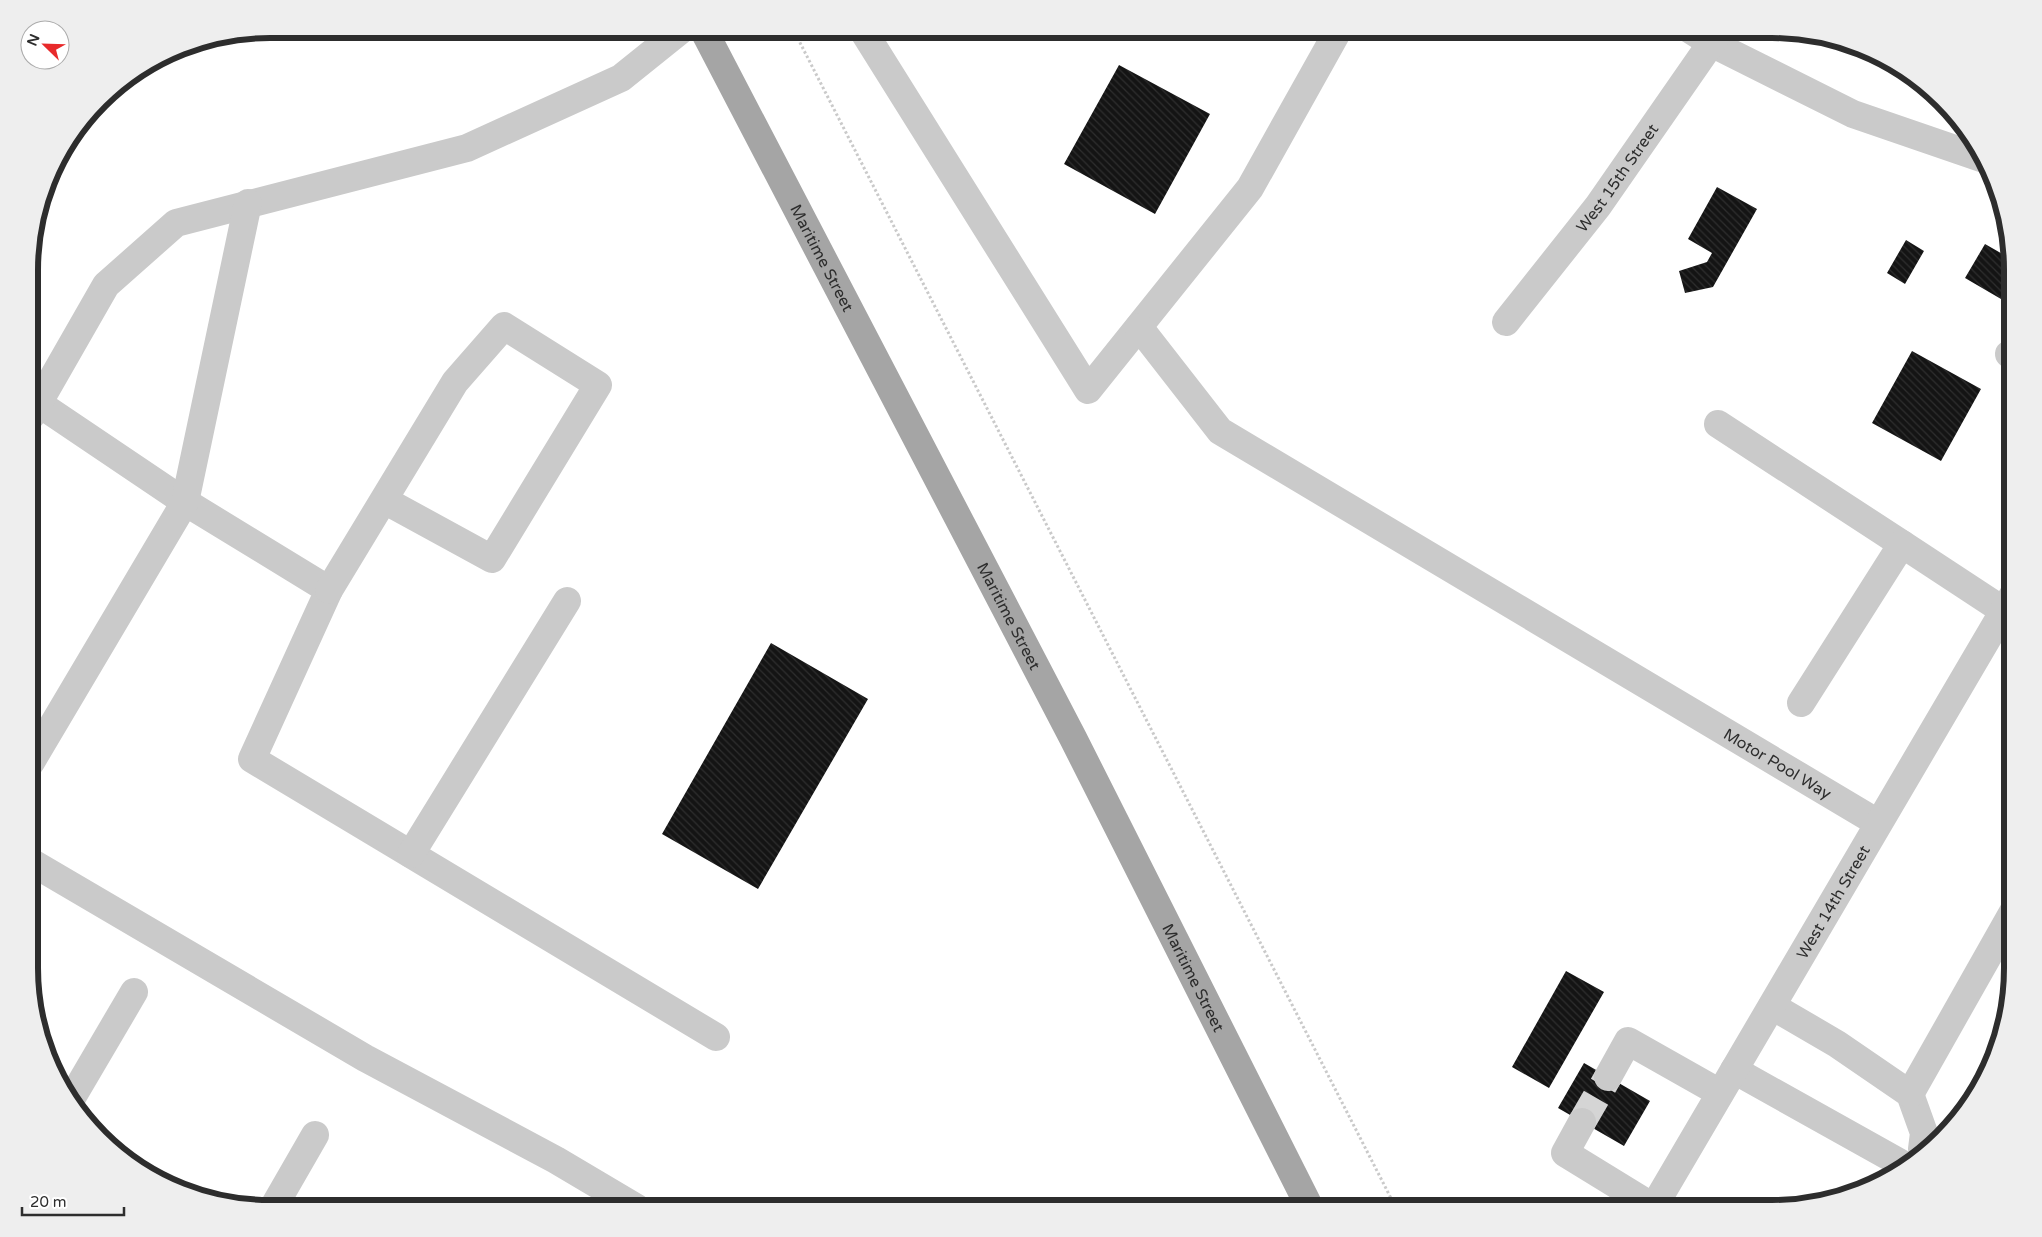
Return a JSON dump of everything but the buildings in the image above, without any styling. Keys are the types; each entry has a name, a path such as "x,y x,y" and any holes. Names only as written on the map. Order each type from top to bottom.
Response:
{"main road":[{"name":"Maritime Street","path":"708,38 1085,763 1306,1200"}],"street":[{"path":"38,400 106,285 176,223 467,148 621,78 671,38"},
{"path":"868,38 1088,390 1250,188 1334,38"},
{"name":"West 15th Street","path":"1506,322 1598,206 1715,38"},
{"path":"1720,38 1853,114 1974,156"},
{"path":"38,750 185,502 248,203"},
{"path":"384,500 492,559 598,385 504,326 455,382 328,590 252,759 716,1037"},
{"name":"Motor Pool Way","path":"1139,327 1220,431 1878,823"},
{"path":"38,411 328,590"},
{"path":"1718,424 1902,544 2004,601"},
{"path":"1801,703 1902,544"},
{"path":"411,854 567,600"},
{"name":"West 14th Street","path":"1658,1200 2004,610"},
{"path":"38,866 366,1058 556,1160 624,1200"},
{"path":"1910,1094 2004,928"},
{"path":"75,1093 134,992"},
{"path":"1772,1006 1837,1044 1910,1094 1924,1133 1923,1144"},
{"path":"1608,1076 1628,1041 1720,1094"},
{"path":"1734,1070 1898,1162"},
{"path":"1582,1122 1564,1153 1640,1200"},
{"path":"278,1200 315,1135"}],"path":[{"path":"798,38 1392,1200"}],"tunnel":[{"path":"1582,1122 1608,1077"}]}
